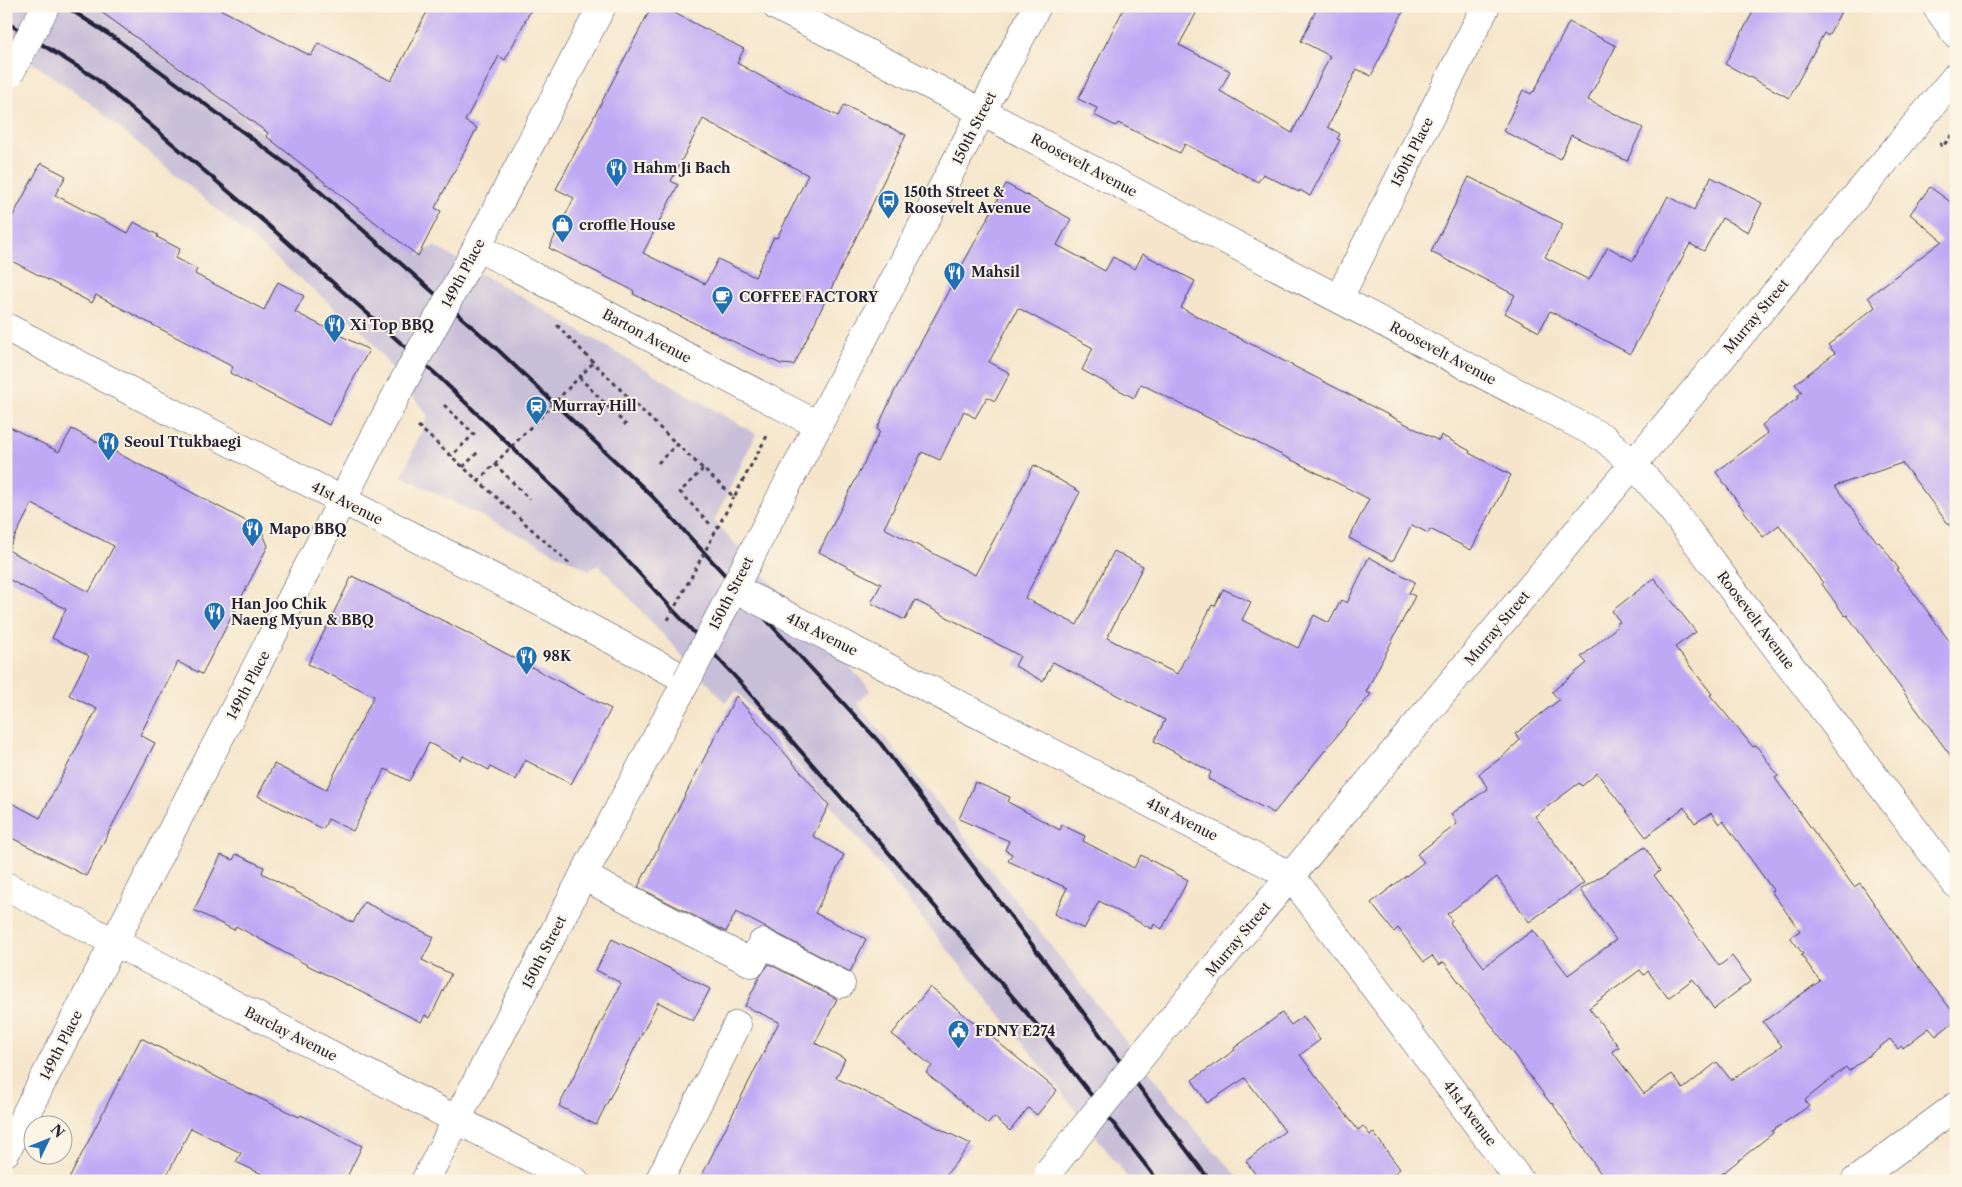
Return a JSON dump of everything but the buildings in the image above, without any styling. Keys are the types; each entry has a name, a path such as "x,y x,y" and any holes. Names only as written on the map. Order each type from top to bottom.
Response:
{"street":[{"path":"8,77 46,6"},
{"name":"149th Place","path":"6,1152 400,388 471,258 602,6"},
{"name":"Roosevelt Avenue","path":"776,6 1339,298 1604,438 1634,464 1663,498 1956,884"},
{"name":"150th Street","path":"425,1181 1037,6"},
{"name":"150th Place","path":"1339,298 1486,6"},
{"path":"1936,6 1956,34"},
{"name":"Murray Street","path":"1045,1176 1165,1027 1956,76"},
{"name":"Barton Avenue","path":"471,258 818,425"},
{"name":"41st Avenue","path":"6,326 686,680"},
{"name":"41st Avenue","path":"734,588 1292,876 1520,1181"},
{"path":"583,876 752,963 762,943 841,984"},
{"name":"Barclay Avenue","path":"6,886 575,1181"},
{"path":"659,1181 737,1025"},
{"path":"1855,1181 1956,1106"}],"path":[{"path":"1942,147 1952,134"},
{"path":"553,321 593,363 734,497"},
{"path":"478,481 593,363"},
{"path":"579,377 626,424"},
{"path":"444,404 474,434 451,456"},
{"path":"418,426 572,566"},
{"path":"668,620 771,428"},
{"path":"658,463 677,444"},
{"path":"463,467 480,450"},
{"path":"495,464 529,499"},
{"path":"703,469 680,492 710,524"}],"shaded area":[{"path":"6,6 92,6 220,98 418,256 434,246 756,434 714,521 871,690 857,703 990,868 1196,1131 1242,1181 1130,1181 1050,1077 737,691 725,702 599,565 589,570 402,476 428,416 365,333 85,99 6,45"}],"railway":[{"path":"65,6 119,41 300,174 496,348 651,495 881,744 1210,1181"},
{"path":"6,22 94,77 268,225 439,377 610,542 738,680 1036,1024 1158,1181"}],"place":[{"name":"Hahm Ji Bach","path":"617,187"},
{"name":"150th Street & Roosevelt Avenue","path":"888,219"},
{"name":"croffle House","path":"563,244"},
{"name":"Mahsil","path":"955,291"},
{"name":"COFFEE FACTORY","path":"723,316"},
{"name":"Xi Top BBQ","path":"334,344"},
{"name":"Murray Hill","path":"536,425"},
{"name":"Seoul Ttukbaegi","path":"108,461"},
{"name":"Mapo BBQ","path":"253,548"},
{"name":"Han Joo Chik Naeng Myun & BBQ","path":"215,631"},
{"name":"98K","path":"527,675"},
{"name":"FDNY E274","path":"959,1050"}]}
